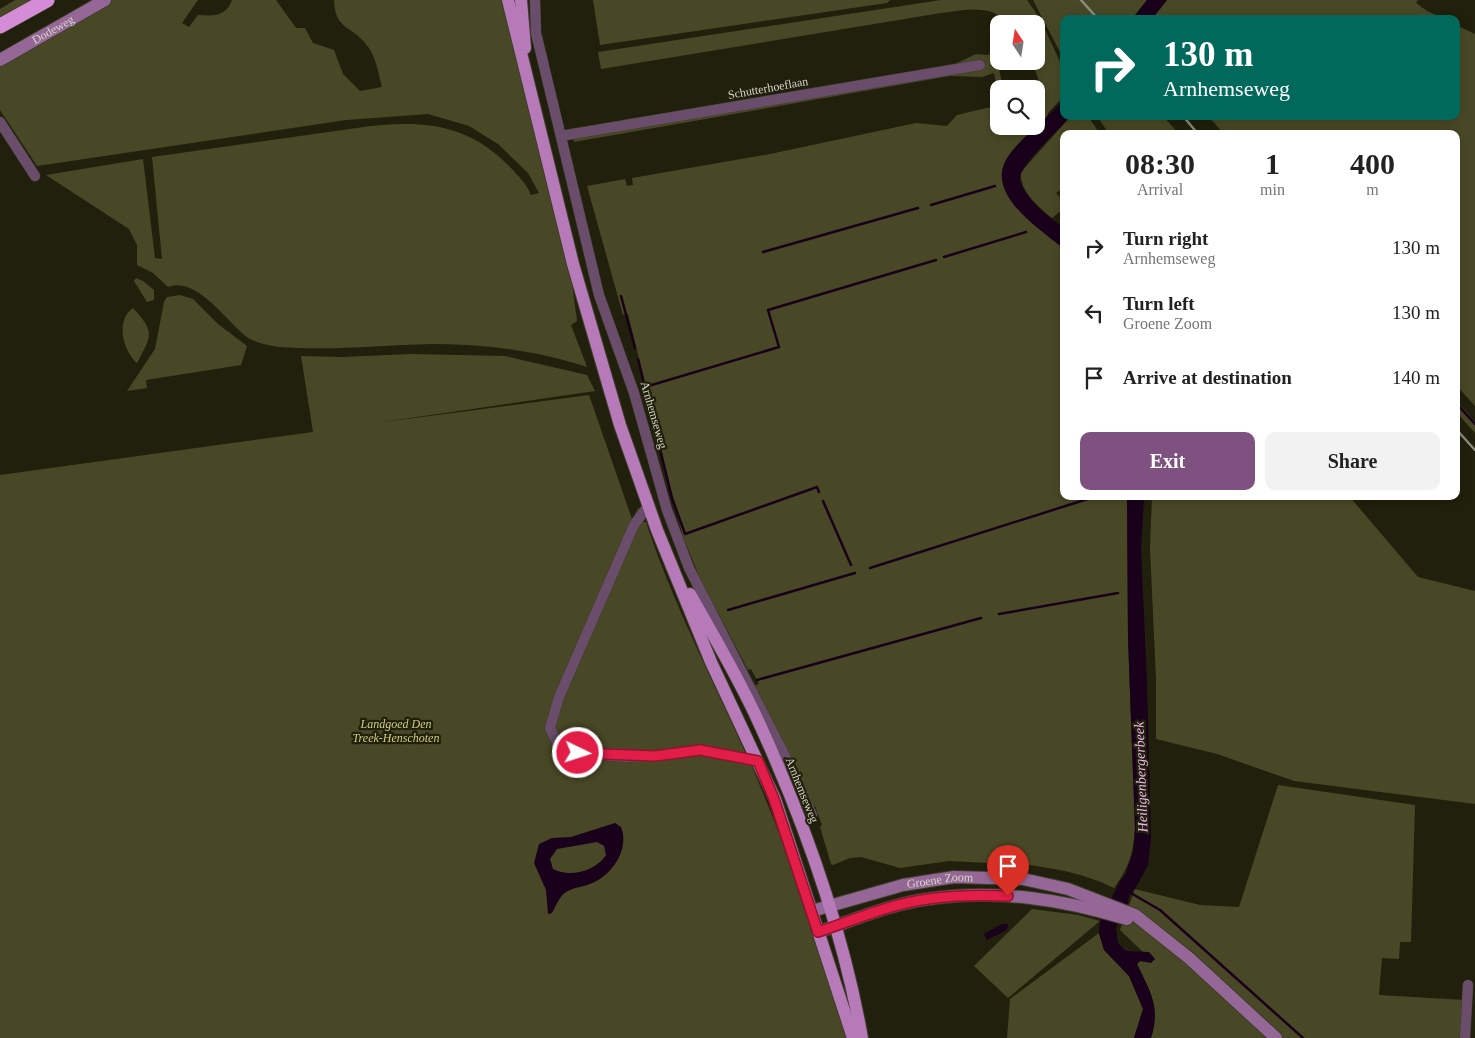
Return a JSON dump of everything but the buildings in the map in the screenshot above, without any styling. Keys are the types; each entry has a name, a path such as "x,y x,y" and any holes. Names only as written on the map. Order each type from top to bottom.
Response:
{"highway":[{"path":"0,26 48,0"}],"main road":[{"name":"Dodeweg","path":"0,60 105,0"},
{"name":"Arnhemseweg","path":"508,0 527,70 573,264 599,358 648,506 711,662 774,799 853,1038"},
{"name":"Arnhemseweg","path":"521,0 527,70"},
{"name":"Arnhemseweg","path":"661,542 760,724 805,832 834,926 862,1038"},
{"name":"Groene Zoom","path":"812,911 903,884 954,877 1023,879 1134,918 1153,928 1189,958 1276,1038"},
{"name":"Groene Zoom","path":"818,932 890,907 927,899 969,895 1083,899"}],"street":[{"name":"Arnhemseweg","path":"535,0 536,34 597,288 634,393 667,510 689,568 788,762 812,816"},
{"name":"Schutterhoeflaan","path":"560,136 980,65"},
{"path":"0,122 35,176"},
{"path":"648,506 634,526 596,607 558,696 550,728 559,747 578,753 655,756 700,750 758,761"},
{"path":"1465,1038 1468,985"}],"green space":[{"path":"15,0 36,0 0,20 0,9"},
{"path":"109,0 198,0 182,23 189,27 198,15 214,15 223,12 232,0 276,0 296,28 305,28 313,43 334,50 343,74 360,91 382,87 376,64 372,53 365,43 340,22 334,0 505,0 571,275 577,321 571,325 587,367 529,352 470,345 431,344 298,348 268,345 250,339 201,294 179,285 168,287 153,273 137,265 137,245 129,229 46,175 143,159 155,258 162,259 152,157 371,126 391,124 429,125 446,128 479,142 510,167 525,184 531,195 539,193 528,173 498,144 469,126 428,114 346,120 37,166 0,110 0,61"},
{"path":"593,0 890,0 887,3 600,45"},
{"path":"941,0 1027,0 1037,15 998,15 986,10 941,13 601,69 598,52"},
{"path":"1033,0 1147,0 1135,15 1060,15 1060,52 1045,23 1045,15 1041,15"},
{"path":"1167,0 1418,0 1416,3 1436,15 1155,15"},
{"path":"1460,27 1475,34 1475,406 1460,389 1460,130 1220,130 1212,120 1460,120"},
{"path":"1045,30 1060,62 1060,100 1045,119 1045,80 1039,80 1035,70 1045,70"},
{"path":"976,54 990,54 990,70 999,70 1001,80 995,80 994,73 982,77 950,76 574,142 570,129 955,64"},
{"path":"990,108 990,135 1027,135 1009,155 1003,169 1003,182 1009,196 1018,208 1060,246 1060,500 1127,500 1128,638 1135,829 1129,860 1114,888 1078,874 1014,863 1014,861 1008,860 1007,864 949,861 900,868 861,857 850,858 833,865 831,864 820,827 822,825 815,806 803,812 784,764 747,689 759,684 751,669 748,670 717,611 714,612 683,537 646,396 648,395 628,314 623,315 587,186 625,179 627,186 633,185 632,178 770,154 916,123 947,126 957,115"},
{"path":"1067,120 1091,120 1097,130 1060,130 1060,190 1056,193 1060,198 1060,211 1052,218 1031,198 1023,186 1021,172"},
{"path":"1100,120 1167,120 1175,130 1106,130"},
{"path":"136,278 154,290 154,300 147,302 134,281"},
{"path":"180,295 193,299 218,324 247,346 241,365 146,380 147,388 127,391 155,349 164,302 167,297"},
{"path":"133,308 145,323 149,334 146,346 137,363 128,351 123,336 124,320 127,313"},
{"name":"Landgoed Den Treek-Henschoten","path":"411,354 505,356 587,375 595,391 376,423 589,395 632,519 639,507 643,522 646,522 670,586 768,806 805,905 850,1038 0,1038 0,475 313,432 301,356 343,357"},
{"path":"1460,405 1475,422 1475,433 1460,416"},
{"path":"1152,500 1352,500 1418,577 1475,591 1475,804 1294,781 1217,754 1156,739 1156,679 1150,548"},
{"path":"1278,785 1415,805 1411,942 1400,942 1399,959 1382,958 1379,995 1465,1000 1461,1038 1151,1038 1155,1017 1153,1000 1137,964 1140,961 1148,962 1149,952 1143,952 1120,930 1135,889 1200,905 1239,907"},
{"path":"1032,909 1078,915 1100,921 1008,998 974,966"},
{"path":"1099,933 1104,950 1129,976 1143,1009 1134,1038 1007,1038 1010,999"}],"water":[{"path":"1147,0 1167,0 1155,15 1135,15"},
{"path":"1060,103 1060,120 1067,120 1033,156 1021,173 1020,179 1026,194 1060,225 1060,246 1028,220 1017,208 1002,182 1003,168 1010,154 1022,140 1027,135 1045,135 1045,118"},
{"name":"Heiligenbergerbeek","path":"1127,500 1144,500 1141,550 1151,838 1148,865 1135,889 1130,893 1127,907 1116,928 1118,943 1126,951 1149,952 1155,959 1151,963 1140,961 1137,964 1153,999 1155,1017 1151,1038 1134,1038 1143,1009 1129,976 1104,950 1099,933 1100,921 1120,881 1125,875 1133,852 1135,829 1128,638"},
{"path":"615,823 621,827 623,835 621,853 612,868 605,875 590,884 565,893 558,900 552,913 548,914 546,890 534,863 539,844 552,838 571,837","holes":["597,842 604,846 606,855 602,861 589,869 575,873 560,872 553,869 550,859 557,849"]},
{"path":"1002,924 1008,924 1007,930 987,940 984,934"}],"waterway":[{"path":"931,205 995,186"},
{"path":"763,252 918,208"},
{"path":"944,257 1026,232"},
{"path":"645,387 779,347 768,310 936,260"},
{"path":"621,296 635,348"},
{"path":"638,359 672,498 685,534 817,487 819,492"},
{"path":"1460,407 1475,424"},
{"path":"870,568 1084,500"},
{"path":"823,501 851,565"},
{"path":"728,610 855,573"},
{"path":"999,614 1118,593"},
{"path":"757,680 981,618"},
{"path":"1129,892 1160,910 1303,1038"}],"railway":[{"path":"1081,0 1094,15"},
{"path":"1186,120 1195,130"},
{"path":"1460,433 1475,450"}],"route":[{"path":"578,753 655,756 700,750 715,751 758,761 798,865 818,932 890,907 927,899 969,895 1008,896"}]}
